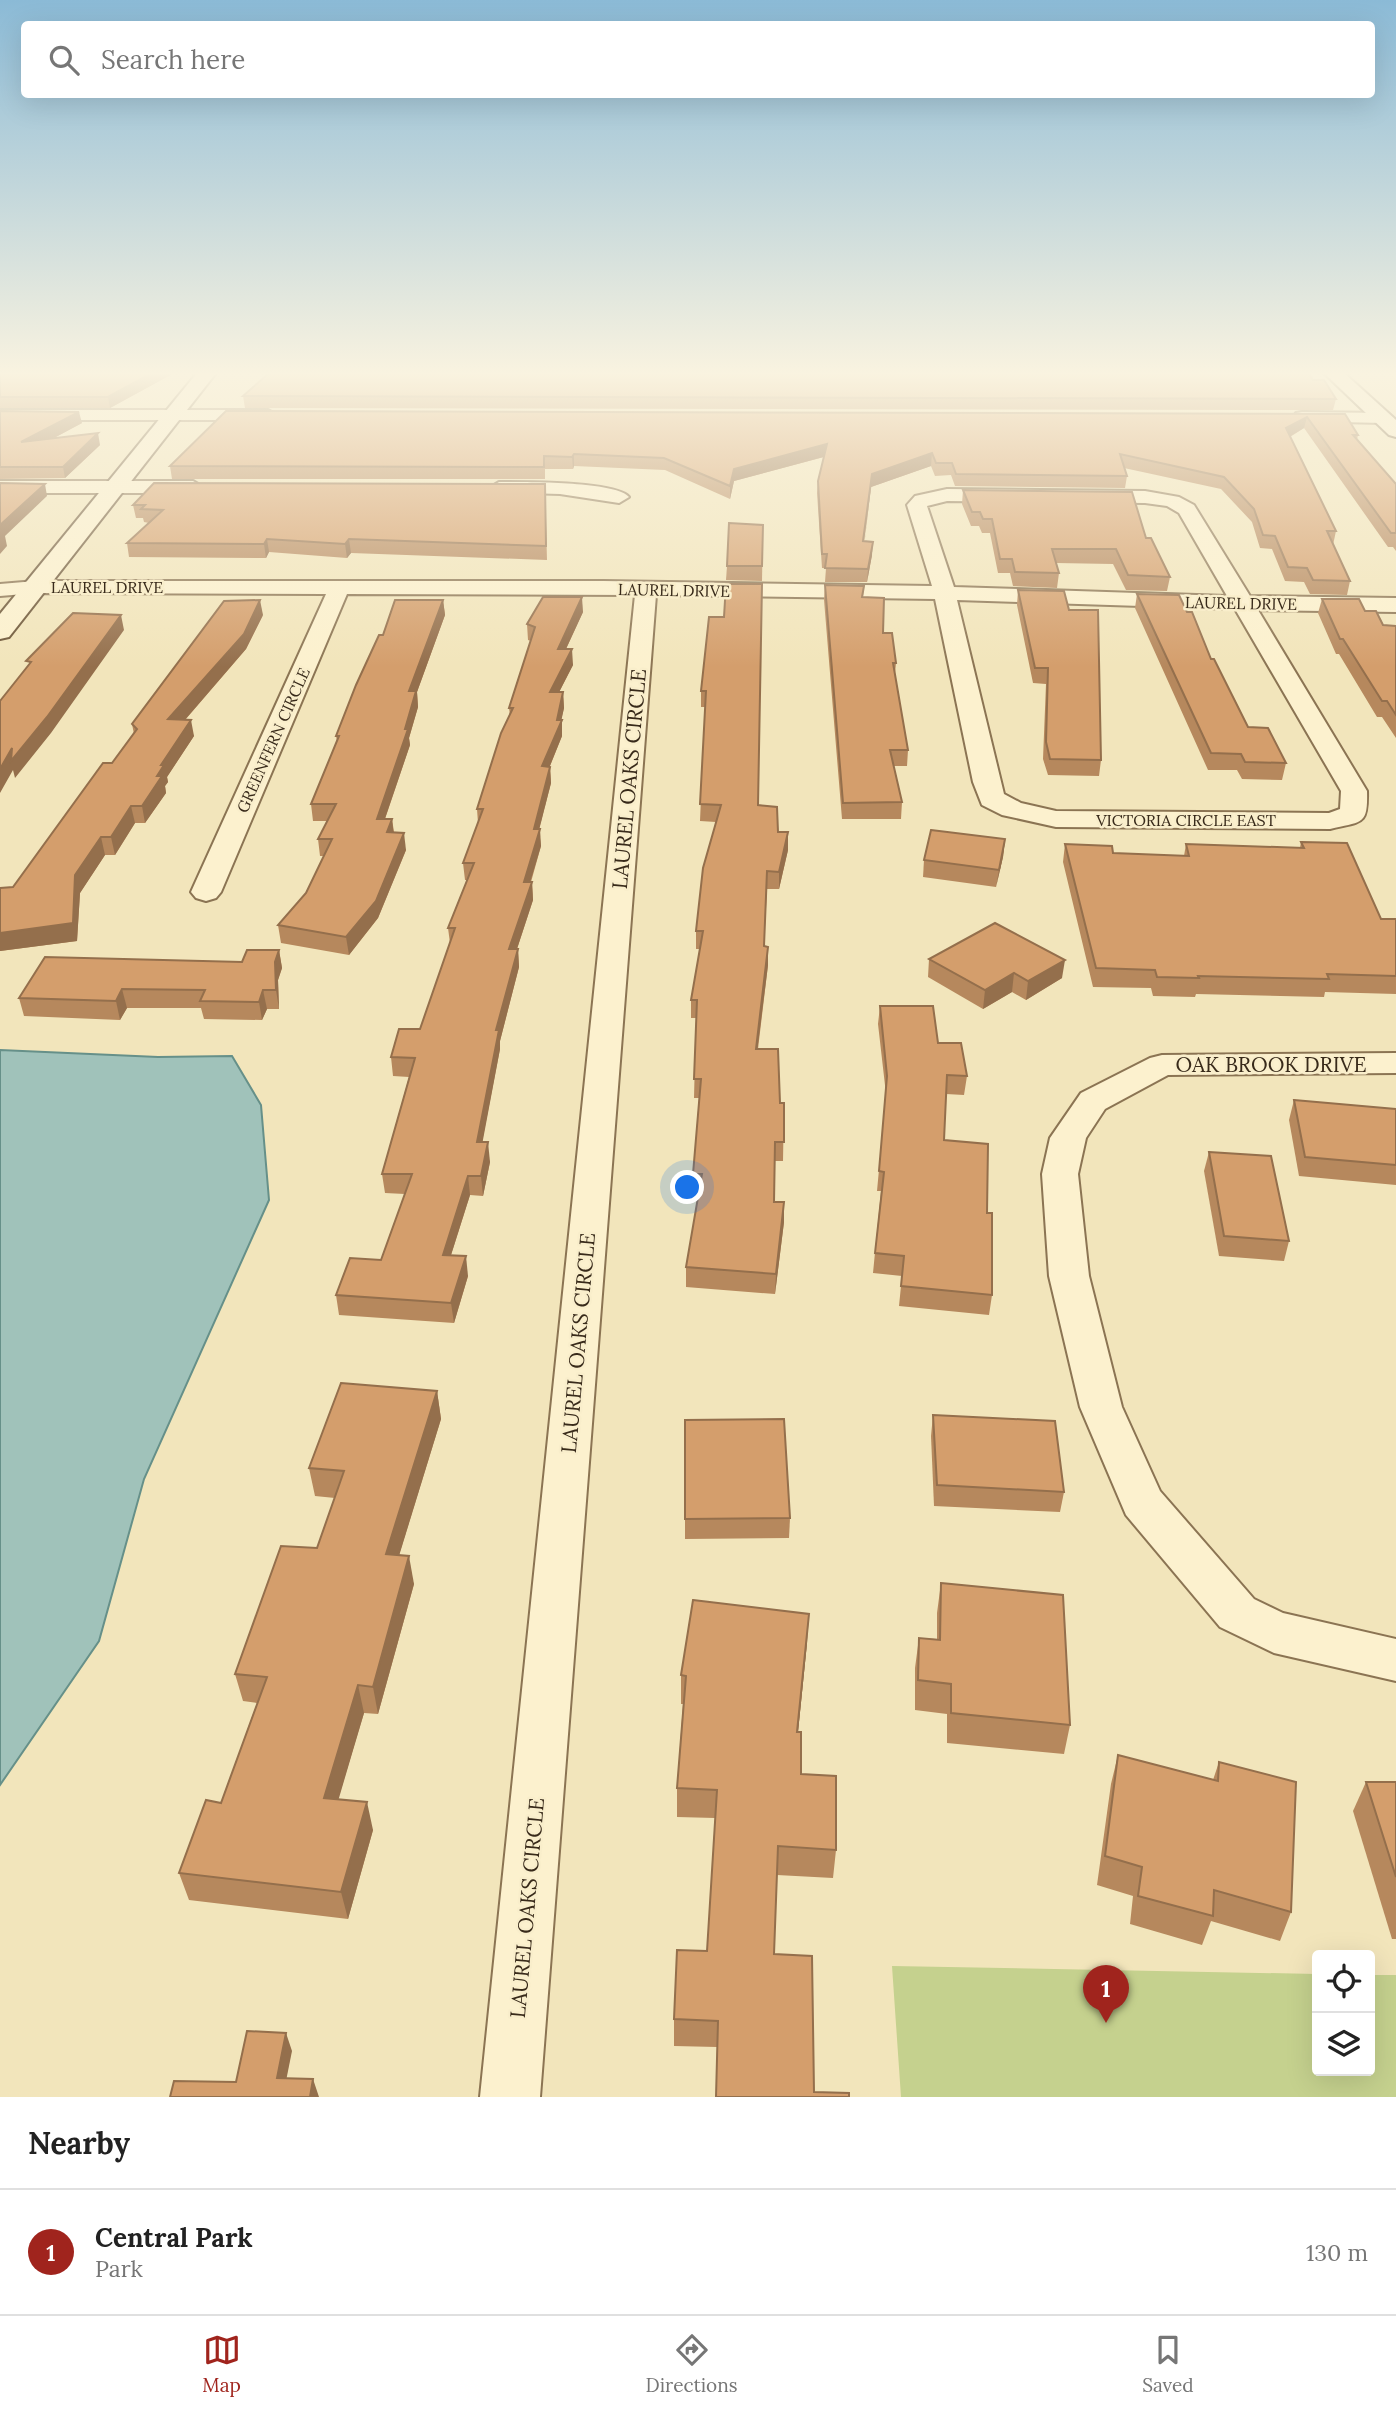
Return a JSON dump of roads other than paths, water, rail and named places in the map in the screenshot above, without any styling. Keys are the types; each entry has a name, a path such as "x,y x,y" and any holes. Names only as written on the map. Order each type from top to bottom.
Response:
{"street":[{"path":"0,631 131,471"},
{"path":"0,487 214,487"},
{"path":"477,488 560,488 619,497"},
{"path":"945,593 917,505 922,500 947,495 1145,497 1172,501 1187,509 1245,605"},
{"name":"LAUREL DRIVE","path":"0,590 36,587 945,593 1245,605 1396,605"},
{"name":"GREENFERN CIRCLE","path":"206,892 339,588"},
{"name":"LAUREL OAKS CIRCLE","path":"510,2097 646,590"},
{"name":"VICTORIA CIRCLE EAST","path":"945,593 992,799 1012,809 1056,819 1330,821 1354,814 1354,790 1245,605"},
{"name":"OAK BROOK DRIVE","path":"1396,1063 1163,1065 1093,1101 1068,1139 1060,1174 1069,1276 1094,1381 1101,1406 1142,1503 1237,1613 1273,1632 1396,1660"}],"water":[{"path":"0,1050 158,1057 232,1056 261,1105 269,1200 144,1479 99,1641 0,1785"}],"place":[{"name":"Central Park","path":"1106,2023"}]}
